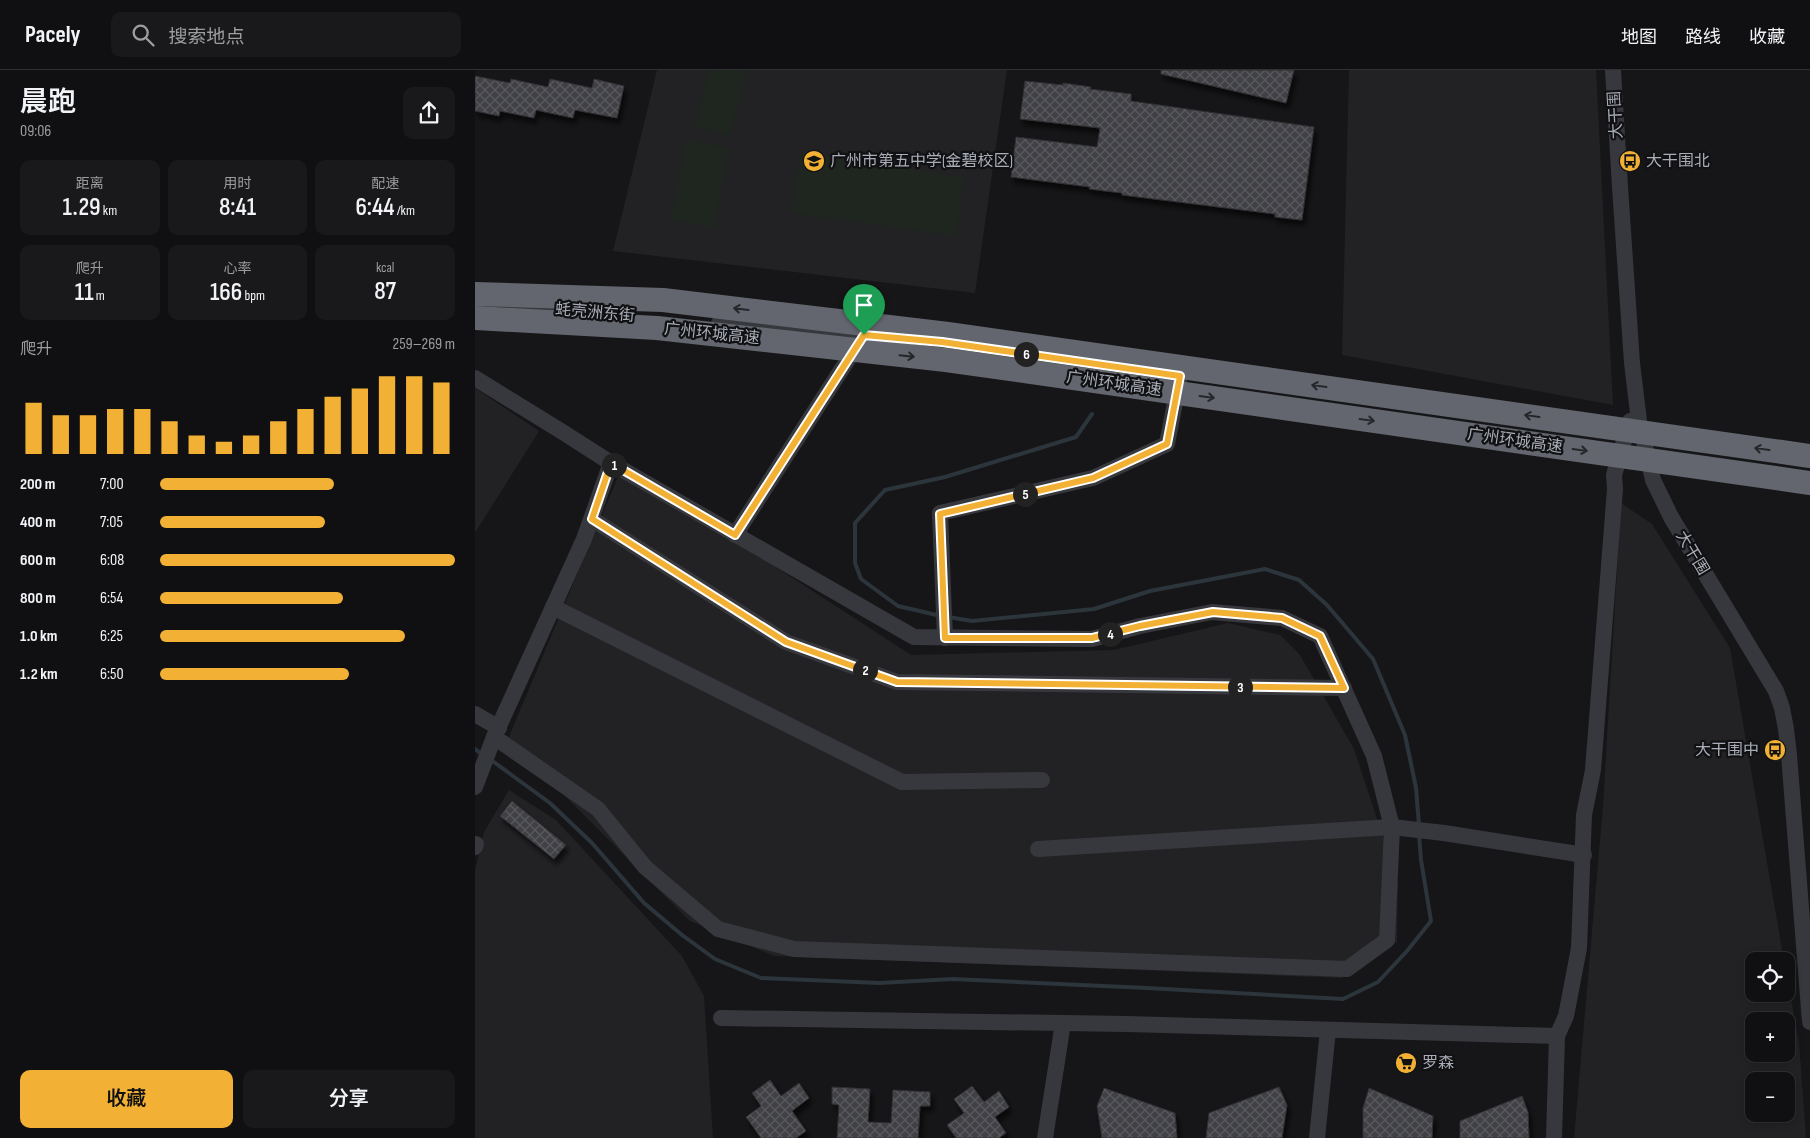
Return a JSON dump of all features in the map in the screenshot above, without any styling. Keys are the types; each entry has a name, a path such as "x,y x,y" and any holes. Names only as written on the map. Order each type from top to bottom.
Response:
{"highway":[{"name":"广州环城高速","path":"475,294 663,300 929,331 1810,456"},
{"name":"广州环城高速","path":"475,318 657,328 946,360 1810,483"}],"street":[{"name":"大干围","path":"1613,70 1620,196 1636,397 1650,467 1661,498 1683,539 1762,666 1776,691 1782,708 1786,729 1810,1022"},
{"name":"蚝壳洲东街","path":"475,306 493,305 942,342 1180,376 1167,444 1093,478 940,514 944,624"},
{"path":"735,535 864,335"},
{"path":"475,378 611,463 914,638 944,624 1092,638 1140,626 1213,612 1282,618 1320,636 1374,756 1395,827 1387,940 1347,969 794,949 718,929 645,867 598,809 497,733 475,714"},
{"path":"1555,1138 1557,1036 1566,1016 1579,948 1584,855 1584,815 1593,770 1615,490 1614,476 1636,397"},
{"path":"475,787 592,519 611,463"},
{"path":"592,519 786,642 897,682 1344,688"},
{"path":"553,607 902,782 1042,780"},
{"path":"1038,849 1395,827 1584,855"},
{"path":"721,1018 1063,1023 1557,1036"},
{"path":"1045,1138 1063,1023"},
{"path":"1317,1138 1328,1030"}],"shaded area":[{"name":"广州市第五中学(金碧校区)","path":"657,70 1007,70 975,293 613,251"},
{"path":"709,70 747,70 730,136 695,127"},
{"path":"1349,70 1596,70 1613,405 1342,355"},
{"path":"686,140 729,148 714,228 671,220"},
{"path":"801,153 964,177 956,236 791,213"},
{"path":"475,388 539,431 475,533"},
{"path":"622,467 911,655 1114,650 1228,623 1280,635 1300,655 1354,749 1398,882 1397,942 1342,978 774,956 690,921 508,739"},
{"path":"1621,503 1652,524 1730,648 1782,952 1745,952 1745,1002 1792,1002 1793,1012 1745,1012 1745,1062 1795,1062 1795,1020 1799,1042 1806,1138 1574,1138 1603,806"},
{"path":"509,790 556,820 682,956 704,996 713,1138 475,1138 475,871 484,832"}],"building":[{"path":"1161,70 1294,70 1286,103 1161,74"},
{"path":"475,76 510,83 511,79 548,87 550,79 592,88 594,79 624,86 617,118 575,110 573,118 536,110 534,118 500,111 499,116 475,111"},
{"path":"1025,81 1091,87 1090,89 1131,94 1131,101 1314,127 1302,220 1275,217 1275,214 1122,195 1122,193 1089,189 1090,187 1011,177 1016,137 1097,147 1100,128 1020,119"},
{"path":"512,801 566,845 554,859 500,816"},
{"path":"770,1080 781,1096 799,1083 809,1098 792,1111 806,1131 796,1138 761,1138 746,1117 761,1106 752,1093"},
{"path":"972,1086 984,1102 999,1091 1009,1107 995,1117 1006,1133 999,1138 956,1138 947,1125 964,1113 954,1099"},
{"path":"832,1087 870,1089 868,1122 891,1123 893,1090 930,1092 930,1106 920,1106 918,1138 837,1138 839,1105 832,1104"},
{"path":"1279,1087 1287,1105 1282,1138 1206,1138 1209,1113"},
{"path":"1104,1088 1175,1113 1177,1138 1102,1138 1097,1106"},
{"path":"1369,1088 1433,1116 1432,1138 1363,1138 1363,1108"},
{"path":"1522,1096 1528,1112 1529,1138 1460,1138 1460,1121"}],"waterway":[{"path":"941,616 898,606 861,579 855,563 855,523 885,490 945,477 1076,437 1092,414"},
{"path":"948,617 972,621 1094,609 1150,591 1265,569 1299,580 1327,605 1373,659 1405,735 1416,788 1419,825"},
{"path":"475,749 483,755"},
{"path":"491,760 550,803 592,843 644,903 682,935 715,959 761,978 879,983 953,979 1343,999 1378,982 1407,951 1431,921 1421,860 1419,834"}],"place":[{"name":"广州市第五中学(金碧校区)","path":"814,161"},
{"name":"大干围北","path":"1630,161"},
{"name":"大干围中","path":"1775,750"},
{"name":"罗森","path":"1406,1063"}],"route":[{"path":"864,335 942,342 1180,376 1167,444 1093,478 940,514 945,638 1092,638 1140,626 1213,612 1282,618 1320,636 1344,688 897,682 786,642 592,519 611,463 735,535 864,335"}]}
